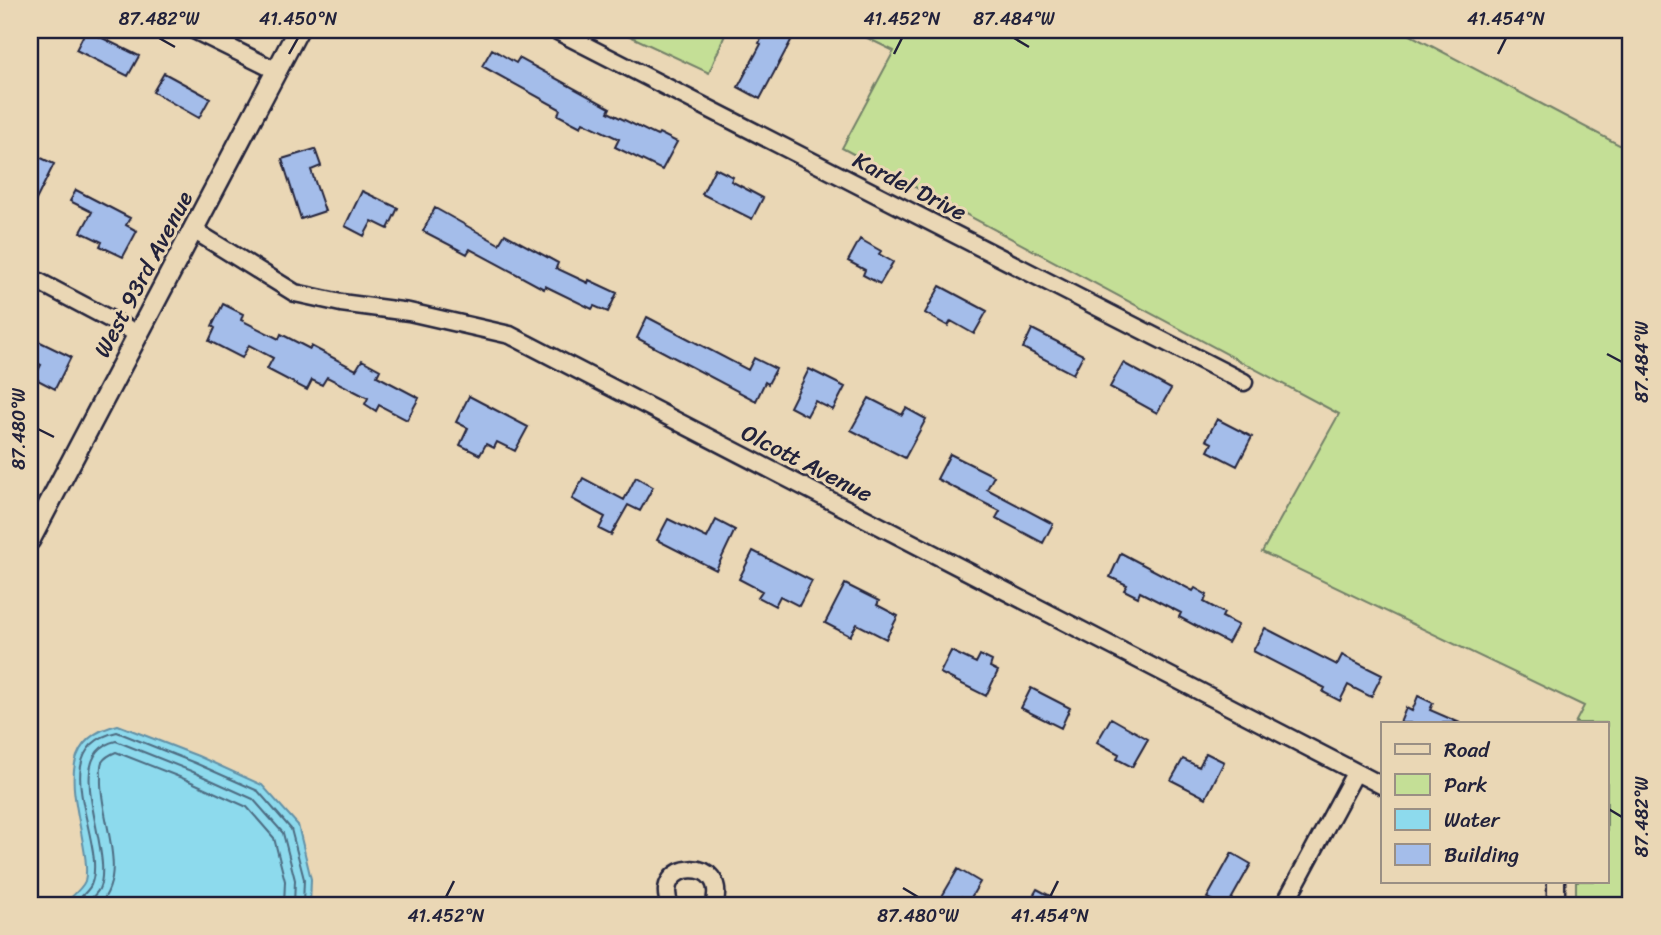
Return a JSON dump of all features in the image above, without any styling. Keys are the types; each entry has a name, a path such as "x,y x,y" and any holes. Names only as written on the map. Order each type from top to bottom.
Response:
{"street":[{"path":"194,30 276,71"},
{"name":"West 93rd Avenue","path":"30,540 298,30"},
{"name":"Kardel Drive","path":"555,30 1244,382"},
{"name":"Olcott Avenue","path":"195,230 295,293 341,303 409,312 510,335 1381,785"},
{"path":"30,277 138,334"},
{"path":"1284,905 1355,773"},
{"path":"670,905 667,894 671,878 693,868 708,875 713,881 716,897 714,905"},
{"path":"1556,883 1556,905"}],"green space":[{"path":"617,30 727,30 709,73"},
{"path":"851,30 1401,30 1631,151 1631,905 1576,905 1576,883 1608,883 1608,722 1576,722 1584,706 1262,552 1339,414 842,148 894,51"}],"water":[{"path":"118,725 198,756 262,785 298,825 311,879 310,905 63,905 81,887 86,876 74,788 77,756 85,743 98,732"}],"building":[{"path":"86,30 139,56 128,76 76,50"},
{"path":"766,30 785,30 794,35 760,99 738,87"},
{"path":"492,49 516,63 519,58 610,108 608,112 657,136 659,133 677,142 662,170 615,147 619,139 583,122 581,127 558,115 560,109 482,66"},
{"path":"164,73 210,98 199,118 153,92"},
{"path":"315,149 321,166 311,170 325,211 301,219 282,159"},
{"path":"37,156 54,164 30,212 30,169"},
{"path":"715,168 733,177 731,181 763,198 752,219 702,194"},
{"path":"76,190 130,218 126,225 137,231 123,257 100,246 102,242 81,232 92,212 70,201"},
{"path":"362,191 398,208 388,229 372,221 364,236 345,226"},
{"path":"435,208 499,244 505,234 558,263 556,268 617,293 608,312 594,306 592,309 545,286 544,289 470,249 467,254 423,231"},
{"path":"860,239 881,251 879,254 893,262 880,284 863,275 865,270 848,261"},
{"path":"940,286 987,311 974,334 951,321 948,326 925,313"},
{"path":"223,304 243,314 241,320 279,339 281,334 310,349 311,346 356,370 362,360 380,370 377,376 419,398 407,420 379,405 376,411 365,404 368,398 327,377 322,385 312,380 307,390 267,369 273,358 249,345 242,358 209,341 215,328 212,326"},
{"path":"647,317 748,370 754,358 776,369 768,384 765,382 756,401 637,338"},
{"path":"1032,329 1083,355 1073,374 1023,348"},
{"path":"30,337 71,357 55,389 34,378 41,365 30,359"},
{"path":"1123,363 1171,389 1157,413 1110,387"},
{"path":"809,369 845,387 833,410 815,401 807,416 790,407"},
{"path":"469,396 528,427 515,451 497,442 494,448 486,444 480,455 460,445 468,428 456,422"},
{"path":"869,398 902,415 906,408 926,419 905,458 851,430"},
{"path":"1217,419 1252,437 1237,466 1208,451 1212,443 1206,440"},
{"path":"950,454 994,476 987,489 1053,524 1043,543 996,518 1000,511 937,479"},
{"path":"636,477 653,487 640,511 628,505 611,535 599,529 605,517 572,499 583,478 624,500"},
{"path":"668,519 707,538 716,520 735,530 716,570 657,540"},
{"path":"753,551 812,581 799,606 780,596 775,606 758,597 762,591 739,579"},
{"path":"1121,553 1193,591 1195,588 1207,595 1204,602 1224,613 1222,617 1238,625 1228,643 1179,617 1181,613 1140,592 1138,597 1124,590 1127,585 1110,577"},
{"path":"845,584 879,601 877,605 898,616 886,639 857,624 850,636 825,623"},
{"path":"1265,628 1337,665 1342,655 1382,675 1371,697 1348,685 1340,701 1323,692 1325,688 1253,651"},
{"path":"951,651 976,663 980,655 992,661 990,667 998,671 986,696 940,673"},
{"path":"1031,688 1070,708 1061,728 1021,708"},
{"path":"1418,696 1433,703 1430,710 1458,722 1400,722 1406,708 1412,711"},
{"path":"1111,718 1148,739 1132,767 1117,759 1119,754 1097,742"},
{"path":"1206,753 1224,762 1206,798 1171,780 1183,759 1199,767"},
{"path":"1232,853 1251,864 1228,905 1221,905 1207,898"},
{"path":"958,869 980,882 969,901 962,897 958,905 954,905 941,898"},
{"path":"1037,889 1067,905 1028,905"}]}
